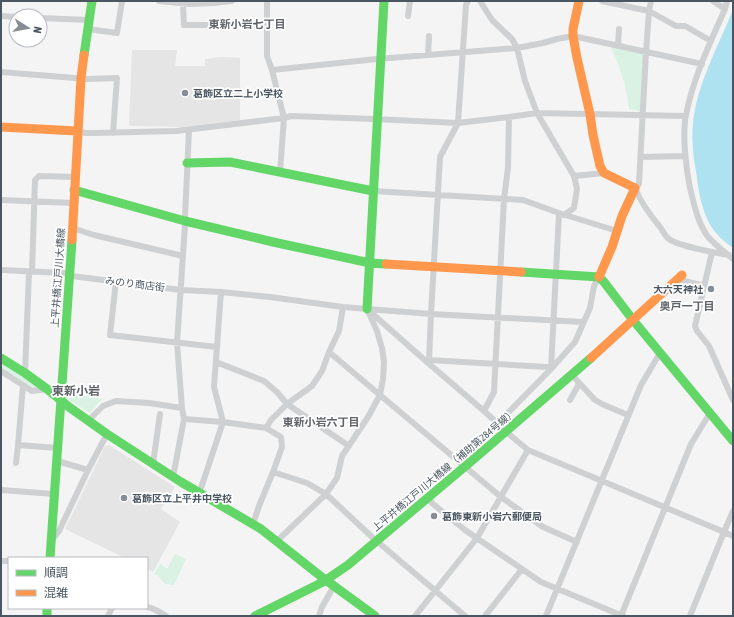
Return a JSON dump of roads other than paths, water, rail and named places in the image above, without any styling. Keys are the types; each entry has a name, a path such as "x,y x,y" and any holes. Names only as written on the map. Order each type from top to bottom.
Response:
{"street":[{"name":"上平井橋江戸川大橋線","path":"50,557 77,131 81,78 92,1"},
{"path":"48,19 89,24 117,33 122,1"},
{"path":"159,1 183,4 232,1"},
{"path":"267,1 267,56 284,118 280,172"},
{"path":"277,541 326,494 337,478 342,456 368,417 380,395 384,362 382,348 377,331 367,309 384,1"},
{"path":"408,16 410,1"},
{"path":"428,361 440,157 458,123 466,5 468,1"},
{"path":"480,1 492,20 512,39 517,48 525,82 537,113 574,176 577,189 574,208 561,214"},
{"path":"579,1 573,36 600,166 604,173"},
{"path":"602,1 650,10 676,26 685,26 712,41"},
{"path":"497,424 551,370 574,342 590,308 594,286 612,247 622,216 635,188 639,184 646,52 651,1"},
{"path":"713,1 725,9"},
{"path":"727,1 692,90 686,116 685,156 695,210 707,236 710,251 695,326 697,331 709,346 733,400"},
{"path":"183,4 184,25 217,25"},
{"path":"618,29 618,46"},
{"path":"428,55 429,36"},
{"path":"272,70 380,59 517,48 573,36 702,64"},
{"path":"1,72 81,78 117,78 114,133"},
{"path":"1,127 77,131 86,133 114,133 189,130 291,116 458,123 537,113 686,116"},
{"path":"484,411 494,392 504,199 508,168 509,117"},
{"path":"173,478 184,419 177,343 189,130"},
{"path":"641,157 685,156"},
{"path":"187,163 230,162 373,191 523,200 561,214 617,231"},
{"path":"574,176 604,173 635,188 639,198 668,239 731,257"},
{"path":"25,373 35,180 39,176 75,177"},
{"path":"74,190 185,221 370,263 599,277 733,441"},
{"path":"1,200 73,203"},
{"path":"551,370 553,320 561,214"},
{"path":"72,228 94,235 183,256"},
{"path":"707,236 731,257"},
{"name":"みのり商店街","path":"1,270 64,273 72,276 181,290 270,297 343,307 431,314 583,322"},
{"path":"679,277 704,286"},
{"name":"上平井橋江戸川大橋線（補助第284号線）","path":"255,616 308,590 348,565 506,432 633,320 679,277"},
{"path":"116,281 110,335 216,347"},
{"path":"199,494 223,422 214,387 221,292"},
{"path":"266,428 271,420 287,404 312,386 322,371 339,331 343,307"},
{"path":"367,309 528,450 733,536"},
{"path":"329,352 501,497 543,527 577,542"},
{"path":"546,616 641,385 660,353"},
{"path":"1,358 25,373 88,421 173,478 253,524 375,616"},
{"path":"428,361 495,363 547,367 551,370"},
{"path":"216,362 264,381 277,392 287,404 349,446"},
{"path":"1,371 32,391 47,389"},
{"path":"571,374 595,400 628,415"},
{"path":"570,400 579,384"},
{"path":"16,463 23,386"},
{"path":"88,421 103,406 116,401 149,403 182,408"},
{"path":"428,498 438,509 465,530 541,582 622,616 691,444 710,413"},
{"path":"153,464 160,414"},
{"path":"184,419 223,422 266,428 282,437 282,447 253,524"},
{"path":"52,540 59,531 107,434"},
{"path":"18,445 58,448"},
{"path":"415,616 477,538 528,450"},
{"path":"57,462 88,470"},
{"path":"273,472 307,483 326,494 377,541 465,616"},
{"path":"1,490 54,494"},
{"path":"690,616 733,511"},
{"path":"485,616 522,569"},
{"path":"319,616 322,607 334,586"},
{"path":"148,607 166,616"}],"water":[{"path":"733,9 733,248 717,234 705,215 699,192 692,137 695,108 699,94 709,65"}],"place":[{"name":"葛飾区立二上小学校","path":"185,93"},
{"name":"大六天神社","path":"711,289"},
{"name":"葛飾区立上平井中学校","path":"124,498"},
{"name":"葛飾東新小岩六郵便局","path":"434,516"}],"district":[{"name":"東新小岩七丁目","path":"247,24"},
{"name":"奥戸一丁目","path":"687,306"},
{"name":"東新小岩","path":"76,391"},
{"name":"東新小岩六丁目","path":"321,422"}]}
